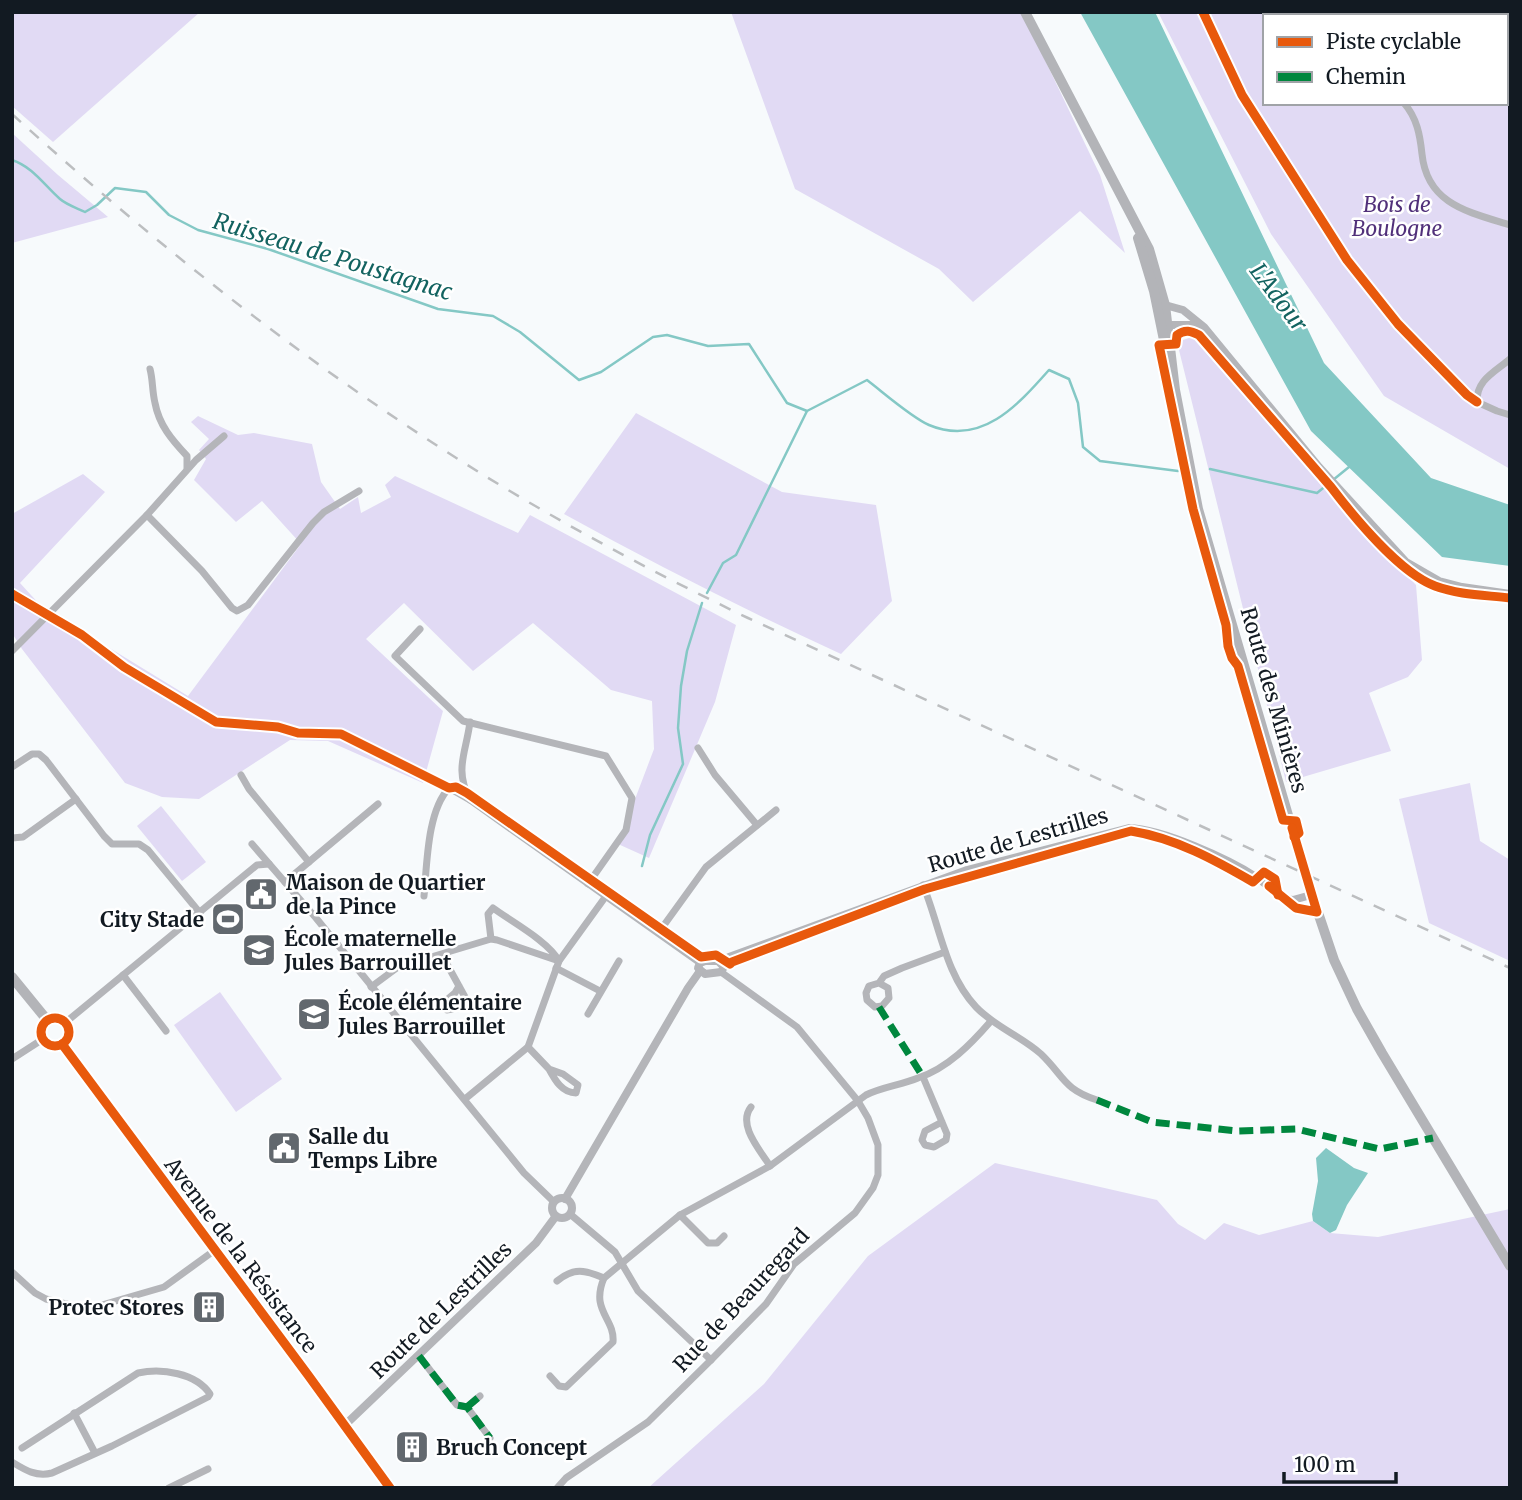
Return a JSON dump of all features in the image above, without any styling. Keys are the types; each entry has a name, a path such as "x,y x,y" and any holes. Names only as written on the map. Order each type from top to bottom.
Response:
{"main road":[{"path":"1024,12 1149,249 1161,307"},
{"path":"1129,211 1161,307"},
{"name":"Route des Minières","path":"1161,307 1168,325 1175,390"},
{"name":"Route des Minières","path":"1161,307 1198,509 1311,895 1334,960 1357,1009 1510,1266"},
{"path":"12,977 47,1020"},
{"path":"59,1018 66,1022 69,1034 62,1044 51,1045 43,1039 41,1029 47,1020 59,1018"},
{"name":"Avenue de la Résistance","path":"62,1044 390,1488"}],"street":[{"path":"1405,105 1418,126 1425,175 1430,185 1442,197 1465,210 1510,225"},
{"path":"1161,307 1183,310 1204,327 1348,502 1406,562 1427,576 1462,587 1510,594"},
{"path":"1168,325 1192,325 1208,335"},
{"path":"1510,359 1480,383 1477,393 1477,402 1510,415"},
{"path":"150,369 155,403 161,421 167,433 187,456 186,472"},
{"path":"12,651 147,515 196,460 224,436"},
{"path":"147,515 202,570 237,611 248,606 324,512 359,491"},
{"path":"421,629 395,656 457,718 606,756 632,797 626,830 588,884"},
{"path":"470,722 460,768 470,800"},
{"path":"698,748 715,775 757,825"},
{"path":"12,767 32,754 40,754 112,844 139,844 148,850 200,913"},
{"path":"241,775 257,799 309,862"},
{"path":"424,896 432,825 442,796 449,788 659,932 705,974 721,967"},
{"path":"12,838 23,837 76,799"},
{"path":"285,882 378,804"},
{"path":"659,932 706,866 776,810"},
{"name":"Route de Lestrilles","path":"721,967 729,957 923,885 967,870 1119,828 1140,828 1171,836 1254,876 1296,908 1317,912"},
{"path":"252,844 539,1189 554,1202"},
{"path":"66,1022 257,866 269,864"},
{"path":"923,885 945,952 955,977 967,996 991,1021 1043,1056 1071,1089 1097,1100"},
{"path":"1283,899 1293,900 1311,895"},
{"path":"465,1099 527,1047 557,965 606,896"},
{"path":"491,939 488,914 493,908 555,953 557,965"},
{"path":"371,986 398,967 491,939 557,965 600,991"},
{"path":"879,983 884,976 945,952"},
{"path":"442,954 458,986"},
{"path":"588,1014 619,961"},
{"path":"565,1199 700,967"},
{"name":"Rue de Beauregard","path":"557,1488 648,1422 766,1304 794,1265 855,1213 873,1188 879,1161 878,1145 858,1101 797,1027 721,967"},
{"path":"123,975 166,1031"},
{"path":"550,1376 559,1385 566,1387 613,1342 614,1333 600,1307 601,1286 604,1278 622,1261 680,1215 770,1166 876,1090 923,1077 956,1057 991,1021"},
{"path":"12,1059 43,1039"},
{"path":"527,1047 549,1069"},
{"path":"923,1077 942,1122"},
{"path":"751,1107 747,1112 745,1124 770,1166"},
{"path":"560,1198 565,1199 572,1207 570,1214 565,1217 556,1216 552,1211 554,1202 560,1198"},
{"path":"570,1214 600,1238 622,1261 638,1291 711,1360"},
{"path":"680,1215 708,1243 717,1243 724,1236"},
{"name":"Route de Lestrilles","path":"345,1425 536,1243 556,1216"},
{"path":"12,1272 35,1293 46,1299 78,1307 95,1307 164,1287 215,1250"},
{"path":"557,1281 567,1273 587,1271 604,1278"},
{"path":"419,1356 457,1405 467,1407 490,1438"},
{"path":"12,1462 42,1475 95,1453 196,1404 210,1394 203,1384 190,1377 156,1370 138,1373 22,1448"},
{"path":"467,1407 480,1396"},
{"path":"74,1413 95,1453"},
{"path":"169,1488 208,1469"}],"green space":[{"path":"12,12 200,12 53,142 12,106"},
{"path":"731,12 1022,12 1100,175 1125,253 1080,211 973,302 939,269 795,189"},
{"name":"Bois de Boulogne","path":"1158,12 1510,12 1510,469 1384,396 1271,234"},
{"path":"12,133 58,175 108,217 12,243"},
{"path":"1192,337 1338,503 1416,585 1422,660 1408,677 1369,693 1391,751 1286,782 1177,342"},
{"path":"636,413 782,492 876,505 892,601 841,654 701,587 564,514"},
{"path":"198,416 238,435 254,433 312,444 321,482 340,509 358,497 361,513 391,497 385,485 395,476 518,533 530,515 736,625 715,702 649,858 618,844 654,749 652,701 611,690 533,623 473,671 404,603 366,639 443,711 423,783 328,741 290,740 199,799 162,797 125,783 12,633 12,514 83,474 105,492 20,583 41,606 188,696 301,544 262,501 236,522 194,480 206,459 199,450 209,439 191,422"},
{"path":"1470,783 1480,841 1510,860 1510,961 1429,923 1399,799"},
{"path":"161,806 206,862 182,881 137,826"},
{"path":"220,992 282,1079 236,1112 174,1025"},
{"path":"995,1163 1157,1200 1178,1224 1205,1240 1224,1223 1259,1235 1313,1221 1330,1233 1378,1237 1510,1209 1510,1488 648,1488 764,1384 868,1256"}],"water":[{"name":"L'Adour","path":"1080,12 1155,12 1324,363 1431,478 1510,505 1510,566 1442,557 1311,431"},
{"path":"1326,1148 1354,1168 1368,1173 1347,1205 1336,1230 1330,1233 1313,1221 1312,1214 1318,1181 1316,1158"}],"waterway":[{"name":"Ruisseau de Poustagnac","path":"12,160 32,172 63,201 85,212 115,188 146,192 169,215 198,230 268,249 438,309 493,316 520,332 579,380 601,372 653,337 667,335 708,346 749,344 787,403 807,411 867,380 906,411 929,425 965,431 997,419 1011,409 1049,370 1069,379 1078,403 1083,447 1100,461 1178,471"},
{"path":"707,593 723,563 736,555 807,411"},
{"name":"Ruisseau de Poustagnac","path":"1210,469 1317,493 1349,467"},
{"path":"642,866 650,835 683,764 678,728 681,686 687,651 702,603"}],"railway":[{"path":"12,114 164,245 269,328 433,443 549,514 748,618 1510,968"}],"marked path":[{"path":"879,1007 923,1077"},
{"path":"1097,1100 1152,1122 1237,1131 1296,1129 1380,1149 1433,1138"},
{"path":"419,1356 457,1405 467,1407 490,1438"},
{"path":"467,1407 480,1396"}],"cycle path":[{"path":"1203,12 1242,95 1347,260 1398,324 1477,402"},
{"path":"1294,837 1299,833 1296,821 1283,820 1238,666 1228,646 1226,625 1193,509 1159,345 1176,344 1177,335 1183,332 1199,335 1365,528 1407,569 1421,579 1444,589 1510,598"},
{"path":"12,594 82,635 124,667 216,722 278,727 298,733 341,734 449,788 456,787 701,957 716,955 730,964 925,889 1131,831 1179,844 1253,882 1264,872 1275,879 1278,895"},
{"path":"1269,886 1296,908 1317,912 1292,828"},
{"path":"55,1018 65,1022 69,1032 65,1042 55,1046 45,1042 41,1032 45,1022 55,1018"},
{"path":"62,1044 390,1488"}],"place":[{"name":"Maison de Quartier de la Pince","path":"261,894"},
{"name":"City Stade","path":"228,919"},
{"name":"École maternelle Jules Barrouillet","path":"259,950"},
{"name":"École élémentaire Jules Barrouillet","path":"314,1014"},
{"name":"Salle du Temps Libre","path":"284,1148"},
{"name":"Protec Stores","path":"209,1307"},
{"name":"Bruch Concept","path":"412,1447"}]}
